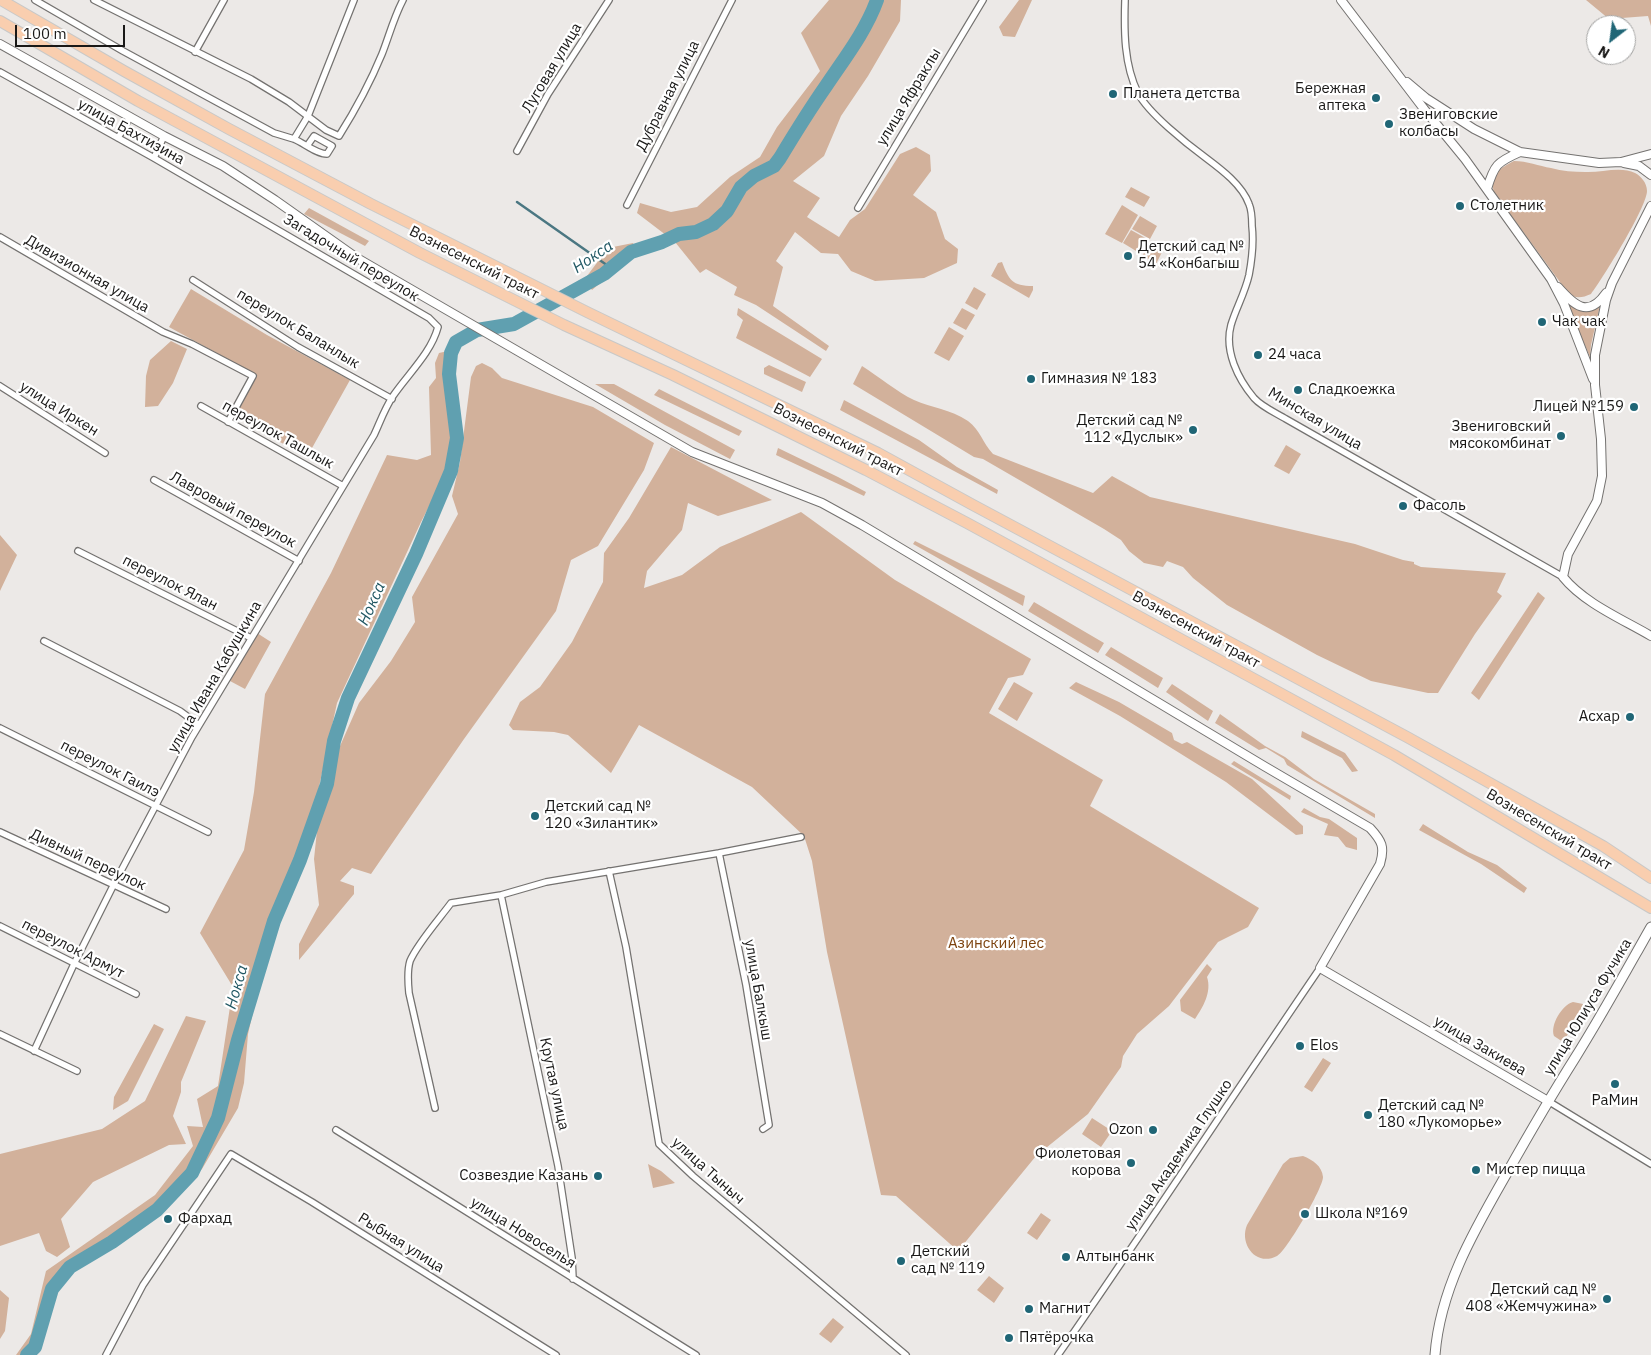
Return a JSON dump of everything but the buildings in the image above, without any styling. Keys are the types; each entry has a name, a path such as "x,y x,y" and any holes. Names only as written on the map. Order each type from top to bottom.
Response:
{"main road":[{"name":"Вознесенский тракт","path":"1,0 229,129 432,235 878,453 973,506 1407,737 1604,846 1651,878"},
{"name":"Вознесенский тракт","path":"0,21 138,101 420,253 564,325 673,375 866,470 975,527 1394,755 1651,908"},
{"name":"улица Юлиуса Фучика","path":"1435,1355 1440,1325 1461,1257 1475,1229 1650,928"}],"street":[{"path":"35,0 123,51 274,133 307,146"},
{"path":"94,0 251,79 289,102 326,130 339,136 360,102 382,53 395,14 403,0"},
{"path":"195,52 224,0"},
{"path":"294,140 308,116 354,0"},
{"name":"Луговая улица","path":"517,151 548,94 609,0"},
{"name":"Дубравная улица","path":"627,204 732,0"},
{"name":"улица Яфраклы","path":"858,208 983,0"},
{"name":"Минская улица","path":"1125,0 1127,59 1138,94 1143,102 1178,136 1223,170 1245,194 1250,206 1254,244 1249,276 1231,326 1229,343 1232,360 1238,373 1255,399 1286,419 1563,577 1571,587 1584,597 1651,636"},
{"path":"1341,0 1487,189 1551,279 1577,305 1584,307 1593,306 1601,300 1612,283 1650,208"},
{"path":"0,44 164,136 223,166 357,258 692,452 822,503 862,525 1370,828 1380,839 1384,852 1380,864 1320,968"},
{"path":"1393,68 1426,98 1474,129 1520,152 1599,162 1621,162 1639,166 1651,175"},
{"name":"улица Бахтизина","path":"0,72 250,214"},
{"path":"118,138 130,117"},
{"path":"154,158 164,136"},
{"path":"1487,189 1493,170 1502,160 1520,152"},
{"path":"1621,162 1651,154"},
{"name":"Загадочный переулок","path":"250,214 429,318 438,327"},
{"name":"Дивизионная улица","path":"0,237 163,332 192,344 253,376 228,422"},
{"path":"1551,279 1564,304 1595,385"},
{"name":"переулок Баланлык","path":"193,280 298,347 392,399"},
{"path":"1563,577 1568,554 1597,501 1602,476 1601,439 1595,385 1595,355 1606,300 1612,283"},
{"name":"улица Ивана Кабушкина","path":"34,1051 113,886 199,725 344,486 374,435 392,399 429,347 438,327"},
{"name":"улица Иркен","path":"0,386 105,453"},
{"name":"переулок Ташлык","path":"201,406 344,486"},
{"name":"Лавровый переулок","path":"154,480 299,561"},
{"name":"переулок Ялан","path":"78,551 251,638"},
{"path":"44,642 180,711 199,725"},
{"name":"переулок Гаилэ","path":"0,728 208,832"},
{"name":"Дивный переулок","path":"0,832 166,909"},
{"path":"435,1108 409,993 408,980 410,962 451,903 501,895 546,882 720,853 801,837"},
{"name":"улица Балкыш","path":"720,853 746,985 769,1125 763,1129"},
{"name":"улица Тыныч","path":"609,871 626,947 659,1144 693,1176 906,1355"},
{"name":"Крутая улица","path":"501,895 558,1166 572,1258 573,1279"},
{"name":"переулок Армут","path":"0,926 136,994"},
{"name":"улица Закиева","path":"1320,968 1548,1101 1651,1164"},
{"name":"улица Академика Глушко","path":"1058,1355 1119,1268 1320,968"},
{"path":"0,1034 77,1071"},
{"name":"улица Новоселья","path":"336,1130 696,1355"},
{"name":"Рыбная улица","path":"106,1355 143,1285 231,1154 556,1355"}],"green space":[{"path":"829,0 901,0 900,21 868,76 841,116 824,156 793,181 820,198 807,217 839,237 850,220 865,209 900,154 916,147 930,155 931,171 913,195 936,212 945,239 958,249 957,263 924,278 875,281 851,271 838,254 821,253 795,232 776,261 783,267 773,306 829,346 826,351 756,305 734,295 737,287 706,269 700,273 675,242 637,213 640,203 671,212 697,207 730,177 760,157 777,127 820,71 801,33"},
{"path":"1019,0 1032,0 1015,37 1003,36 999,27"},
{"path":"1586,0 1651,0 1651,26 1648,16 1604,15"},
{"path":"1514,161 1572,172 1629,171 1637,174 1645,183 1647,191 1640,212 1614,259 1591,294 1579,297 1568,293 1494,192 1494,177 1504,166"},
{"path":"1131,187 1150,197 1144,207 1125,197"},
{"path":"1122,205 1138,215 1122,243 1105,234"},
{"path":"309,208 369,241 365,246 304,214"},
{"path":"1140,216 1157,226 1150,239 1132,229"},
{"path":"1131,230 1149,240 1141,254 1123,243"},
{"path":"1151,241 1164,248 1156,264 1142,256"},
{"path":"633,243 637,252 592,290 584,280 608,248"},
{"path":"1002,262 1012,281 1020,285 1033,286 1029,298 991,276 998,263"},
{"path":"974,287 986,294 977,310 965,303"},
{"path":"191,289 267,335 350,380 307,457 235,417 257,375 169,327"},
{"path":"1565,300 1586,311 1595,309 1600,305 1590,357"},
{"path":"738,308 822,359 810,377 736,338 743,320 737,315"},
{"path":"962,308 975,315 966,330 953,323"},
{"path":"949,327 964,336 949,361 934,353"},
{"path":"171,341 187,349 173,383 158,406 145,407 146,376 150,360"},
{"path":"448,351 444,370 454,438 448,469 421,522 337,703 302,866 260,982 248,1034 244,1083 238,1108 202,1169 159,1211 111,1246 74,1269 56,1290 35,1355 16,1355 31,1334 46,1271 155,1195 193,1146 187,1126 203,1127 197,1099 218,1086 233,987 200,933 244,850 254,792 265,694 331,573 387,455 417,460 431,455 429,387 436,378 435,363 439,353"},
{"path":"482,363 492,368 502,378 593,407 654,443 644,470 598,546 571,560 556,611 464,739 371,874 352,868 340,881 354,886 354,894 299,960 299,944 319,905 314,859 320,802 329,771 359,703 391,661 415,622 412,597 458,514 452,496 460,462 471,377 476,366"},
{"path":"769,365 806,382 802,392 764,374 764,368"},
{"path":"862,366 908,397 968,421 976,429 993,454 1093,493 1112,476 1150,497 1355,544 1414,562 1414,564 1421,567 1506,573 1497,592 1502,596 1475,634 1438,693 1428,693 1371,681 1317,655 1227,605 1193,578 1183,567 1167,561 1163,567 1144,563 1129,551 1121,540 1104,529 983,459 974,457 853,384"},
{"path":"595,384 614,384 735,450 730,459 665,425"},
{"path":"659,389 742,431 739,436 654,395"},
{"path":"844,400 919,440 957,467 998,490 997,494 840,410"},
{"path":"1286,445 1301,454 1289,474 1274,466"},
{"name":"Азинский лес","path":"671,447 772,500 718,516 688,503 682,530 647,571 644,588 682,575 720,547 801,512 895,580 1031,659 1023,675 1008,678 989,713 1103,780 1090,806 1259,908 1248,927 1218,942 1169,1006 1137,1034 1123,1056 1121,1067 1088,1114 1036,1156 958,1251 896,1196 881,1195 827,952 812,861 804,836 752,787 639,725 611,773 568,735 554,732 513,730 509,725 520,702 540,687 572,642 603,582 604,553 629,518"},
{"path":"778,448 866,492 864,496 776,455"},
{"path":"0,535 17,555 0,591"},
{"path":"915,541 1025,596 1023,606 913,544"},
{"path":"1538,592 1545,598 1479,700 1471,693"},
{"path":"1034,602 1104,643 1098,653 1028,611"},
{"path":"257,633 271,642 245,689 230,681"},
{"path":"1111,647 1163,678 1158,688 1105,655"},
{"path":"1014,682 1033,693 1017,721 998,709"},
{"path":"1076,682 1119,702 1172,733 1174,740 1182,744 1187,742 1252,779 1303,826 1303,834 1296,835 1226,782 1120,716 1069,688"},
{"path":"1172,684 1213,711 1208,721 1166,692"},
{"path":"1220,714 1265,746 1285,757 1314,779 1375,814 1375,818 1287,765 1284,759 1266,748 1259,750 1215,723"},
{"path":"1302,731 1345,753 1358,771 1352,772 1342,758 1301,737"},
{"path":"1234,761 1291,796 1290,800 1231,764"},
{"path":"1304,808 1320,817 1329,819 1357,838 1357,850 1346,847 1338,837 1324,835 1328,824 1301,812"},
{"path":"1423,824 1468,852 1497,865 1527,888 1524,893 1481,864 1419,830"},
{"path":"1207,964 1212,969 1207,977 1208,994 1195,1019 1181,1011 1180,1000"},
{"path":"1573,1002 1583,1004 1584,1008 1563,1042 1554,1036 1555,1021 1561,1011"},
{"path":"186,1016 206,1021 181,1082 181,1092 173,1116 186,1144 169,1145 93,1182 61,1219 70,1247 57,1257 46,1251 39,1233 0,1246 0,1154 102,1129 145,1101"},
{"path":"154,1024 164,1029 128,1101 113,1110 114,1097"},
{"path":"1323,1058 1331,1063 1312,1092 1304,1087"},
{"path":"1092,1118 1112,1131 1101,1147 1082,1134"},
{"path":"1303,1156 1316,1164 1321,1170 1323,1177 1311,1206 1282,1252 1269,1259 1256,1256 1247,1246 1245,1232 1247,1225 1283,1164 1290,1158"},
{"path":"648,1164 661,1171 675,1183 653,1188"},
{"path":"1041,1213 1051,1220 1037,1240 1027,1233"},
{"path":"989,1276 1004,1288 994,1303 977,1290"},
{"path":"0,1290 9,1298 5,1331 0,1339"},
{"path":"833,1318 844,1327 831,1343 819,1334"}],"waterway":[{"name":"Нокса","path":"27,1355 35,1347 52,1289 70,1267 112,1242 157,1210 192,1173 218,1118 238,1040 274,921 300,860 327,784 334,741 348,698 416,554 451,471 457,438 449,374 451,353 456,342 477,330 514,324 604,274 631,252 662,242 679,234 696,232 713,224 727,211 741,187 754,176 774,166 780,158 808,112 861,34 877,0"},
{"path":"517,202 611,268"}],"place":[{"name":"Планета детства","path":"1113,94"},
{"name":"Бережная аптека","path":"1376,98"},
{"name":"Звениговские колбасы","path":"1389,124"},
{"name":"Столетник","path":"1460,206"},
{"name":"Детский сад № 54 «Конбагыш","path":"1128,256"},
{"name":"Чак чак","path":"1542,322"},
{"name":"24 часа","path":"1258,355"},
{"name":"Гимназия № 183","path":"1031,379"},
{"name":"Сладкоежка","path":"1298,390"},
{"name":"Лицей №159","path":"1634,407"},
{"name":"Детский сад № 112 «Дуслык»","path":"1193,430"},
{"name":"Звениговский мясокомбинат","path":"1561,436"},
{"name":"Фасоль","path":"1403,506"},
{"name":"Асхар","path":"1630,717"},
{"name":"Детский сад № 120 «Зилантик»","path":"535,816"},
{"name":"Elos","path":"1300,1046"},
{"name":"РаМин","path":"1615,1084"},
{"name":"Детский сад № 180 «Лукоморье»","path":"1368,1115"},
{"name":"Ozon","path":"1153,1130"},
{"name":"Фиолетовая корова","path":"1131,1163"},
{"name":"Мистер пицца","path":"1476,1170"},
{"name":"Созвездие Казань","path":"598,1176"},
{"name":"Школа №169","path":"1305,1214"},
{"name":"Фархад","path":"168,1219"},
{"name":"Алтынбанк","path":"1066,1257"},
{"name":"Детский сад № 119","path":"901,1261"},
{"name":"Детский сад № 408 «Жемчужина»","path":"1607,1299"},
{"name":"Магнит","path":"1029,1309"},
{"name":"Пятёрочка","path":"1009,1338"}]}
